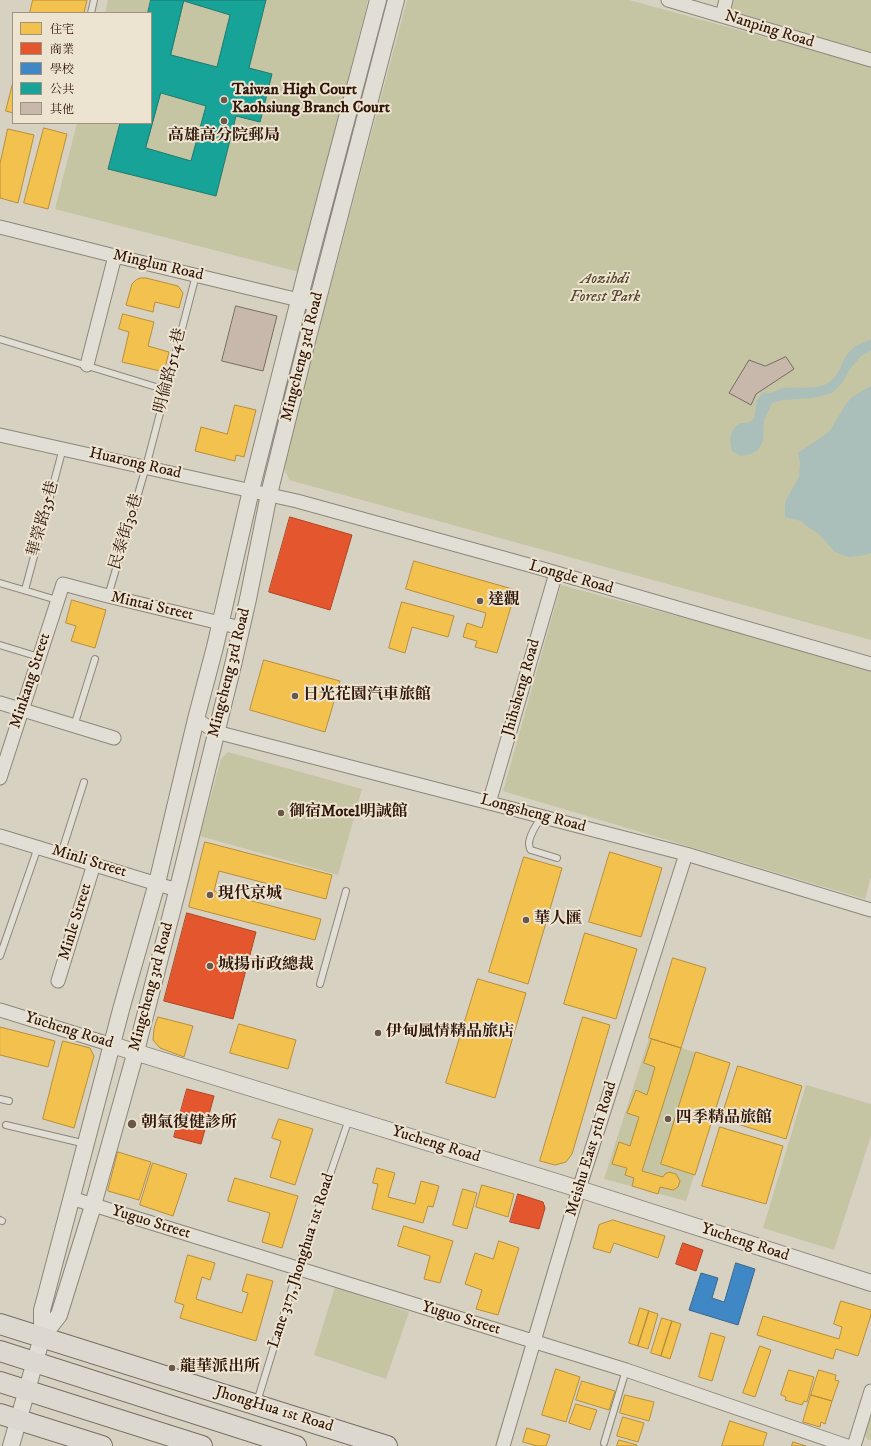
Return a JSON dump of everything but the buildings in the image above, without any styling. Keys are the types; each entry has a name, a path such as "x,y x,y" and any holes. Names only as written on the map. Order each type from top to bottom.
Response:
{"main road":[{"name":"JhongHua 1st Road","path":"0,1324 387,1446"},
{"name":"JhongHua 1st Road","path":"0,1351 36,1361 296,1446"},
{"path":"0,1382 202,1446"},
{"path":"9,1417 102,1446"}],"street":[{"name":"Mingcheng 3rd Road","path":"11,1446 9,1417 27,1391 36,1361 42,1337 42,1310 112,1045 157,883 196,719 221,623 251,490 299,300 378,0"},
{"name":"Mingcheng 3rd Road","path":"42,1337 59,1316 93,1205 136,1051 241,628 269,494 316,305 396,0"},
{"name":"Nanping Road","path":"668,0 871,60"},
{"path":"722,16 726,0"},
{"name":"Minglun Road","path":"0,227 316,305"},
{"path":"87,366 115,256"},
{"name":"Huarong Road","path":"0,435 269,494"},
{"name":"Longde Road","path":"269,494 556,573 871,664"},
{"name":"Jhihsheng Road","path":"489,803 556,573"},
{"name":"Mintai Street","path":"63,584 241,628"},
{"name":"Minkang Street","path":"1,773 63,584"},
{"path":"0,703 114,738"},
{"name":"Longsheng Road","path":"196,719 216,732 686,854 871,910"},
{"name":"Minli Street","path":"0,836 177,890"},
{"name":"Meishu East 5th Road","path":"503,1446 579,1189 686,854"},
{"name":"Minle Street","path":"58,980 94,864"},
{"name":"Yucheng Road","path":"0,1010 579,1189 871,1283"},
{"name":"Yuguo Street","path":"72,1198 626,1370 847,1446"},
{"path":"854,1446 871,1391"}],"lane":[{"path":"91,12 94,0"},
{"name":"明倫路514巷","path":"146,467 196,276"},
{"path":"0,339 166,390"},
{"name":"華榮路35巷","path":"25,590 63,448"},
{"name":"民泰街30巷","path":"108,596 146,467"},
{"path":"0,583 57,600"},
{"path":"0,645 39,658"},
{"path":"74,726 95,659"},
{"path":"61,854 84,782"},
{"path":"544,817 536,824 528,844 534,852 557,858"},
{"path":"0,956 38,847"},
{"path":"320,984 346,891"},
{"path":"0,1099 9,1101"},
{"name":"Lane 317, Jhonghua 1st Road","path":"256,1405 298,1268 349,1118"},
{"path":"6,1126 86,1144"},
{"path":"604,1443 626,1370"}],"green space":[{"path":"108,0 368,0 299,272 55,209 77,124 152,124 152,12 105,12"},
{"name":"Aozihdi Forest Park","path":"407,0 629,0 871,66 871,640 289,480 283,465"},
{"path":"728,0 871,0 871,54 724,14"},
{"path":"561,585 871,668 871,877 865,899 503,791"},
{"name":"御宿Motel明誠館","path":"228,752 362,789 338,875 200,836 221,759"},
{"name":"四季精品旅館","path":"649,1038 730,1063 686,1201 604,1179"},
{"path":"806,1085 871,1104 871,1136 834,1250 763,1228"},
{"path":"335,1287 409,1312 386,1379 314,1355"},
{"path":"871,1405 871,1440 868,1440 863,1433"}],"shaded area":[{"path":"871,339 871,351 861,356 850,369 842,383 832,393 813,398 783,400 772,403 764,420 763,441 758,450 751,454 741,456 732,451 730,439 732,432 740,423 747,423 754,419 757,400 764,392 773,392 784,388 815,387 824,385 837,375 852,348"},
{"path":"871,386 871,553 848,557 835,552 818,533 801,521 785,517 785,502 799,477 800,463 798,453 829,432 852,397"}],"place":[{"name":"Taiwan High Court Kaohsiung Branch Court","path":"224,100"},
{"name":"高雄高分院郵局","path":"224,121"},
{"name":"達觀","path":"480,601"},
{"name":"日光花園汽車旅館","path":"295,696"},
{"name":"御宿Motel明誠館","path":"281,813"},
{"name":"現代京城","path":"210,895"},
{"name":"華人匯","path":"526,920"},
{"name":"城揚市政總裁","path":"210,966"},
{"name":"伊甸風情精品旅店","path":"378,1033"},
{"name":"四季精品旅館","path":"668,1119"},
{"name":"朝氣復健診所","path":"132,1124"},
{"name":"龍華派出所","path":"172,1368"}]}
